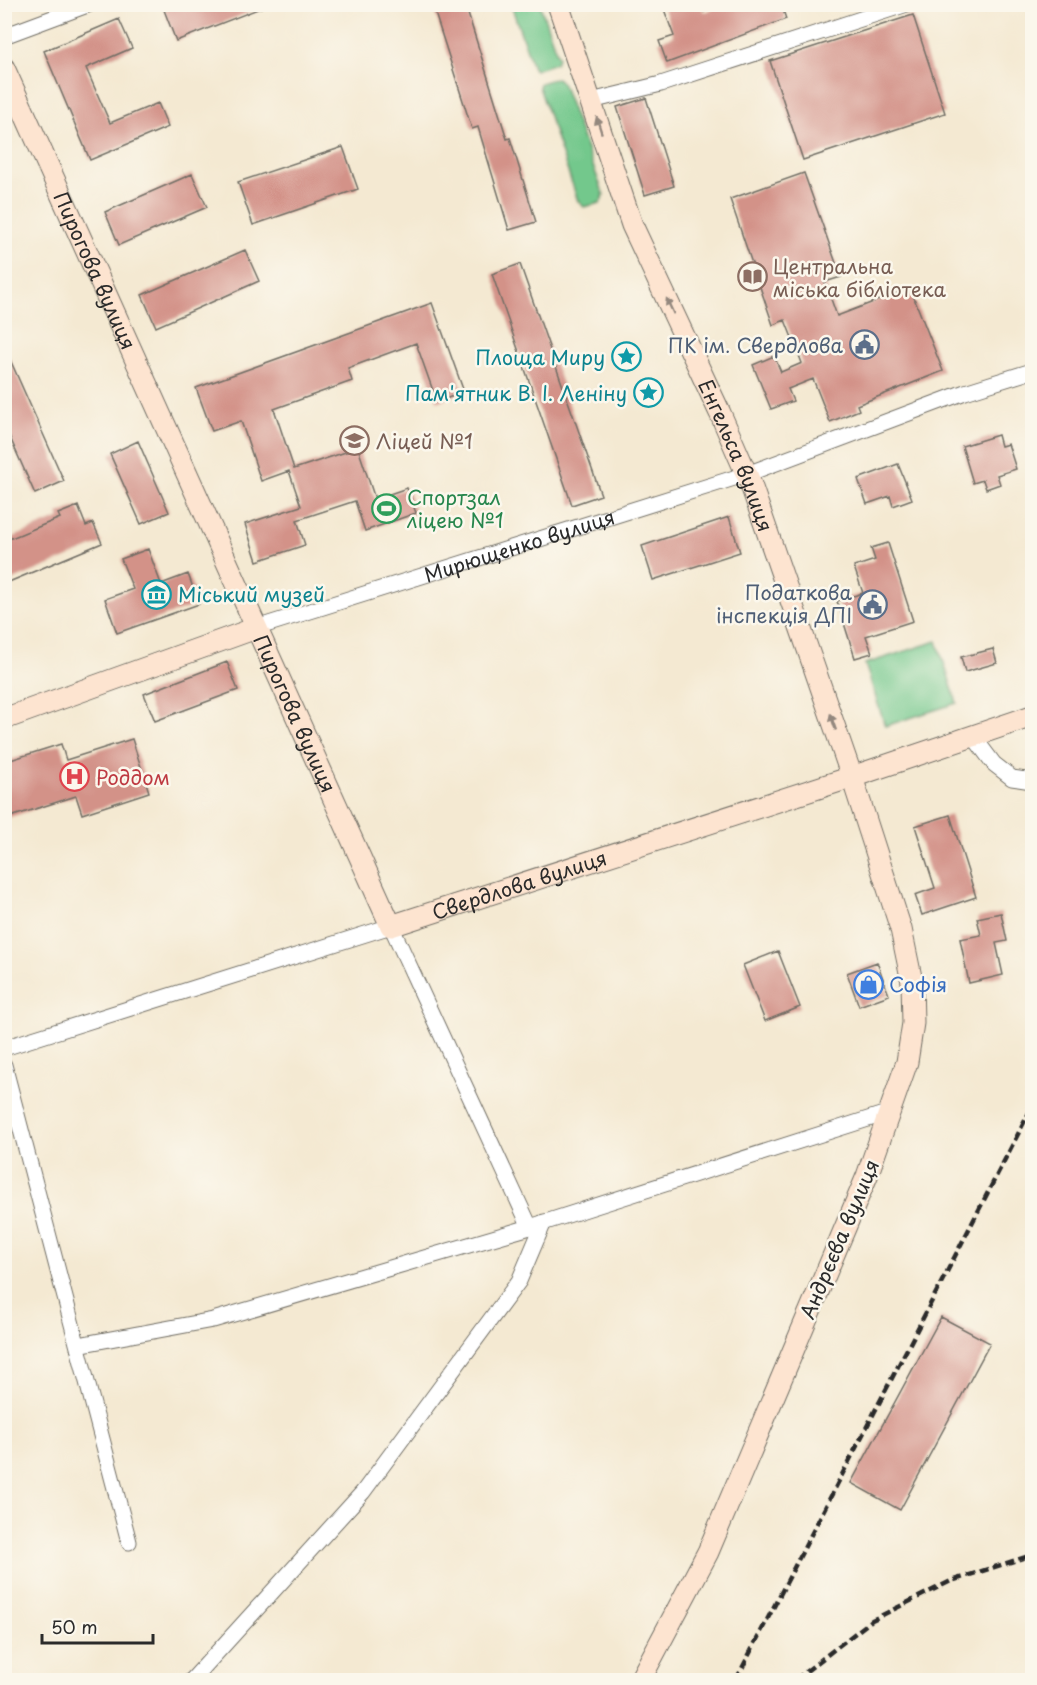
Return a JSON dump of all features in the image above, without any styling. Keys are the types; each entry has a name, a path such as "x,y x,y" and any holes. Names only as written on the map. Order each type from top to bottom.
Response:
{"street":[{"path":"4,36 90,4"},
{"name":"Енгельса вулиця","path":"558,4 632,225 747,474 852,777"},
{"path":"591,101 661,84 907,4"},
{"name":"Пирогова вулиця","path":"4,68 391,926 537,1225"},
{"name":"Мирющенко вулиця","path":"4,719 255,628 747,474 965,392 1032,371"},
{"name":"Свердлова вулиця","path":"4,1048 391,926 1032,717"},
{"path":"974,736 994,764 1012,778 1032,781"},
{"name":"Андрєєва вулиця","path":"640,1680 708,1552 867,1176 907,1062 913,1023 912,982 901,929 852,777"},
{"path":"4,1065 129,1542"},
{"path":"78,1345 213,1320 537,1225 890,1112"},
{"path":"192,1680 363,1492 519,1281 537,1225"}],"green space":[{"path":"511,5 540,5 558,57 556,63 535,70 533,68"},
{"path":"557,78 562,83 604,195 600,203 584,207 578,201 539,87 540,83"},
{"path":"937,641 957,703 885,726 865,664"}],"building":[{"path":"178,4 268,5 176,41 164,10"},
{"path":"465,4 507,139 510,138 536,222 509,230 478,127 472,129 435,13"},
{"path":"662,4 701,4 704,12 725,4 781,4 786,19 667,63 659,41 674,36"},
{"path":"913,15 945,113 803,160 770,61"},
{"path":"119,19 132,48 86,68 110,123 158,103 168,127 90,160 44,51"},
{"path":"646,98 674,186 645,195 617,107"},
{"path":"343,147 358,189 253,225 238,182"},
{"path":"804,173 841,277 825,282 837,316 910,288 943,371 857,405 859,410 830,422 813,379 788,389 793,401 771,409 753,365 774,356 781,372 802,363 785,320 773,325 730,199"},
{"path":"192,174 207,207 119,245 105,212"},
{"path":"245,250 259,281 156,327 142,295"},
{"path":"520,264 601,495 572,505 492,274"},
{"path":"432,303 464,392 437,402 416,343 348,368 352,381 274,409 294,469 358,448 375,499 407,488 416,513 365,531 355,501 297,520 305,545 257,561 245,524 301,506 289,471 261,481 241,421 212,431 196,388"},
{"path":"4,346 64,481 35,494 4,424"},
{"path":"998,435 1001,446 1008,444 1016,469 997,475 1000,484 986,489 983,480 973,483 962,446"},
{"path":"138,441 169,512 141,524 110,454"},
{"path":"898,464 912,499 893,506 890,496 867,504 858,479"},
{"path":"78,506 86,526 93,523 102,543 4,584 4,541 60,518 58,514"},
{"path":"729,517 740,552 653,580 642,546"},
{"path":"888,543 913,621 866,636 872,653 855,658 837,601 863,593 854,567 875,560 871,548"},
{"name":"Міський музей","path":"148,549 161,584 188,574 199,604 117,633 105,599 133,589 121,559"},
{"path":"993,649 997,663 965,672 961,657"},
{"path":"227,662 238,690 155,721 144,694"},
{"name":"Роддом","path":"132,739 149,792 82,814 76,796 4,819 4,762 61,744 66,760"},
{"path":"950,815 976,897 922,915 915,895 935,888 915,826"},
{"path":"1001,913 1007,941 996,943 1003,975 969,983 960,939 981,935 977,918"},
{"path":"778,951 800,1007 765,1021 743,965"},
{"name":"Софія","path":"877,962 889,995 859,1006 847,973"},
{"path":"941,1317 990,1343 900,1510 851,1483"}],"railway":[{"path":"736,1680 1032,1107"},
{"path":"795,1680 872,1620 951,1581 1032,1555"}],"place":[{"name":"Центральна міська бібліотека","path":"752,277"},
{"name":"ПК ім. Свердлова","path":"864,345"},
{"name":"Площа Миру","path":"626,357"},
{"name":"Пам'ятник В. І. Леніну","path":"648,393"},
{"name":"Ліцей №1","path":"355,441"},
{"name":"Спортзал ліцею №1","path":"386,509"},
{"name":"Міський музей","path":"157,594"},
{"name":"Податкова інспекція ДПІ","path":"873,604"},
{"name":"Роддом","path":"75,777"},
{"name":"Софія","path":"868,984"}]}
